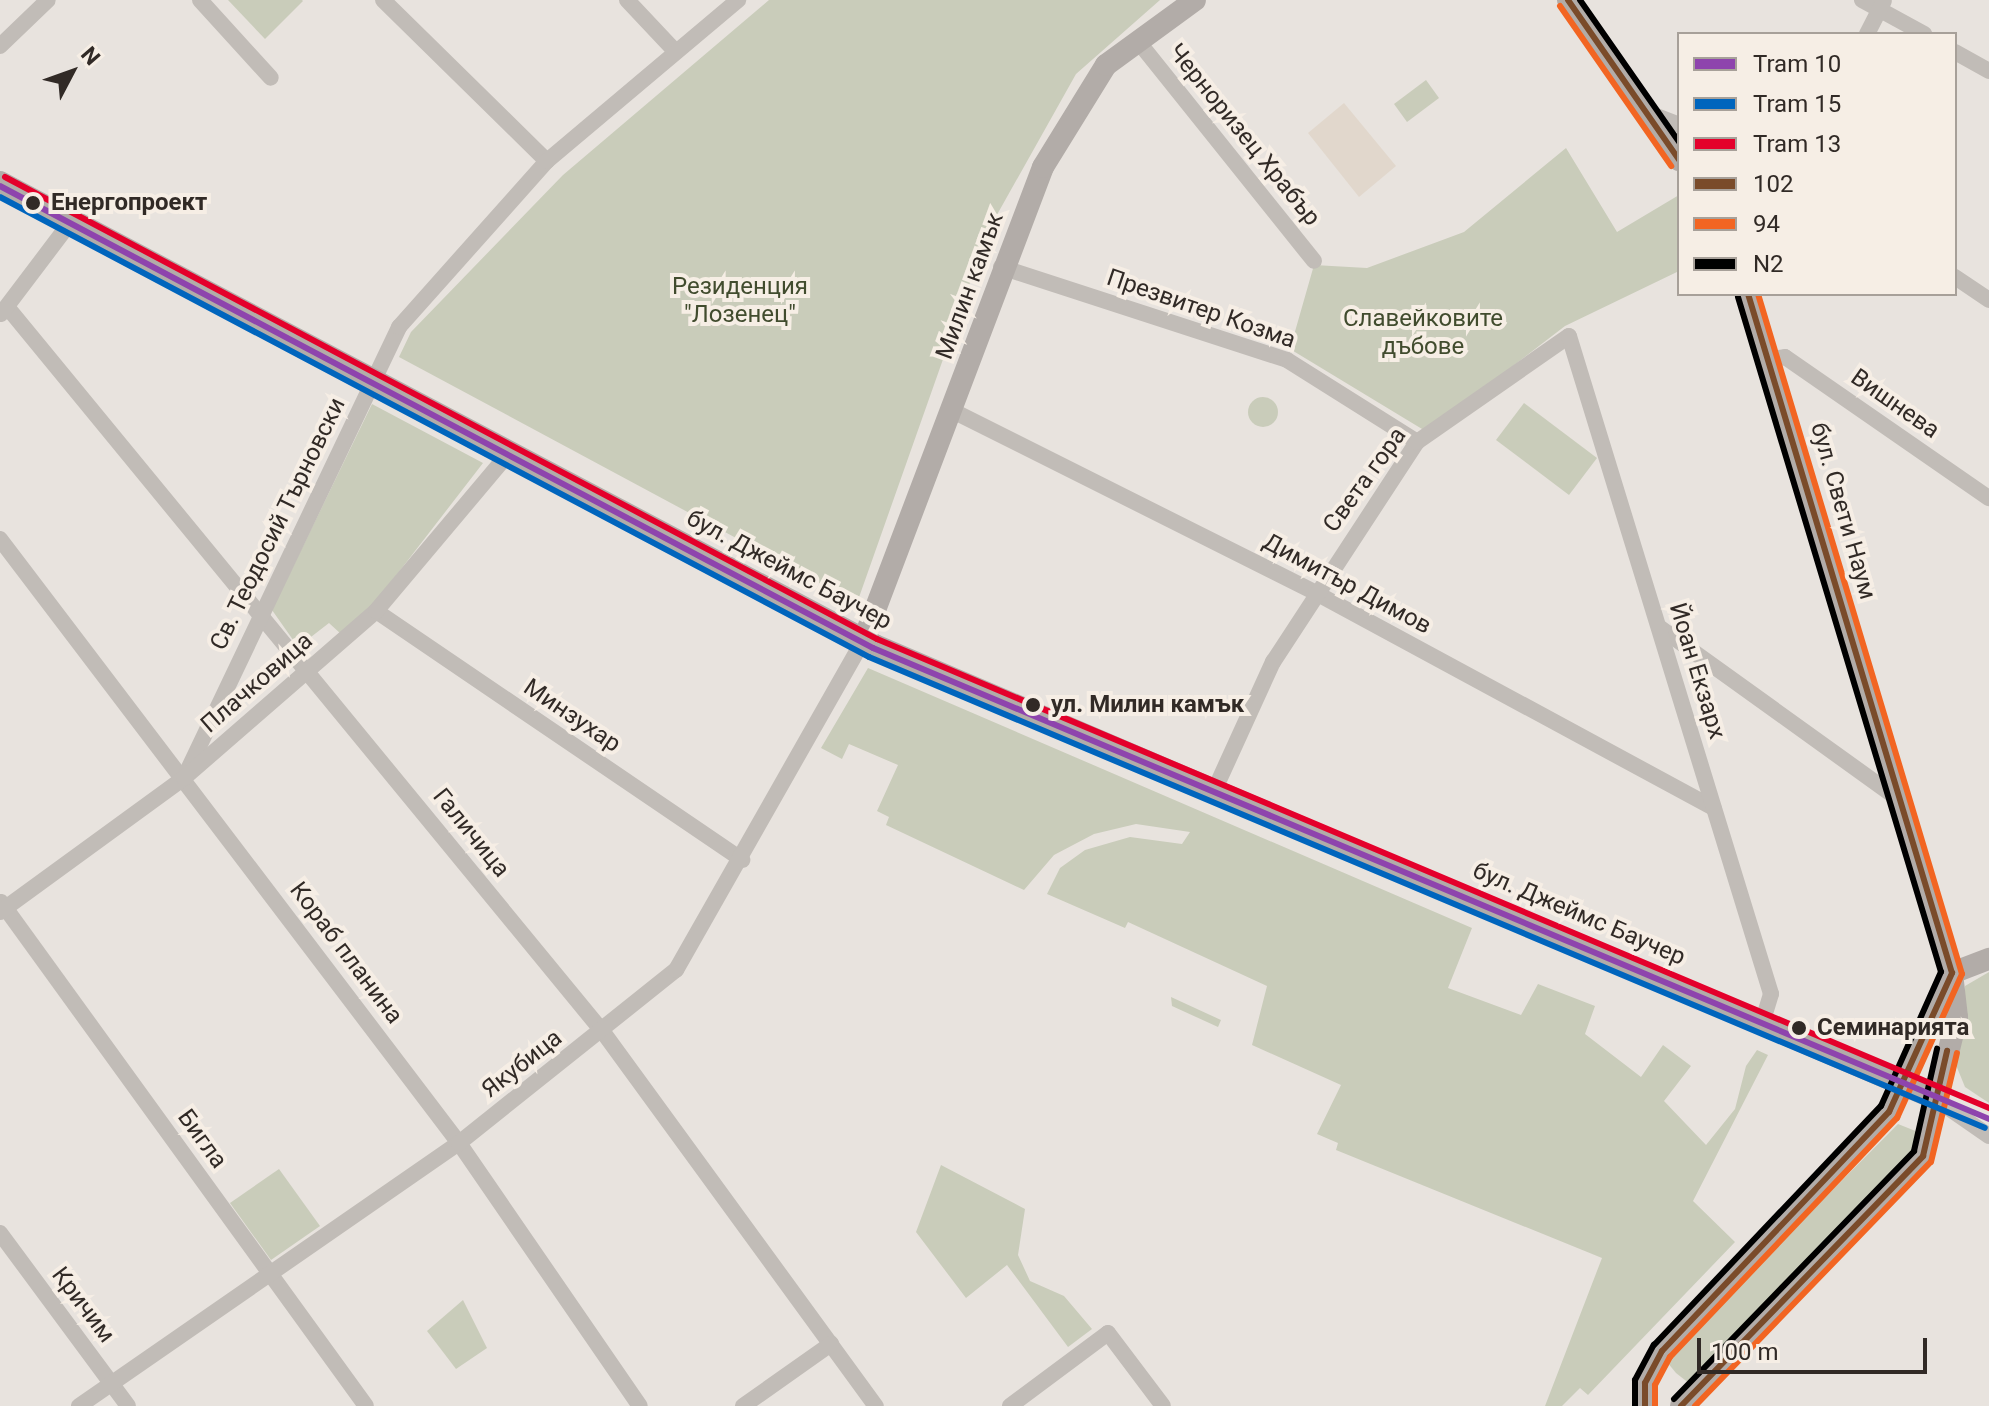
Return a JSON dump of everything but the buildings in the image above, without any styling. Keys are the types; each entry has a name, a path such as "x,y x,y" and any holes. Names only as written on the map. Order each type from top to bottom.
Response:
{"street":[{"path":"0,46 48,0"},
{"path":"200,0 271,78"},
{"path":"383,0 547,161"},
{"path":"627,0 676,52"},
{"name":"Св. Теодосий Търновски","path":"184,778 399,327 547,161 738,0"},
{"name":"Милин камък","path":"864,639 953,411 1001,267 1080,97 1137,40 1195,0"},
{"path":"1568,0 1651,114 1677,157"},
{"path":"1862,0 1882,5 1921,32"},
{"path":"1868,32 1882,5"},
{"name":"Черноризец Храбър","path":"1137,40 1314,261"},
{"path":"1957,53 1989,71"},
{"path":"1651,114 1677,124"},
{"name":"бул. Джеймс Баучер","path":"0,182 864,639 1906,1080 1934,1098"},
{"path":"4,311 72,220"},
{"name":"Презвитер Козма","path":"1001,267 1287,360 1417,442"},
{"path":"1957,278 1989,300"},
{"name":"бул. Свети Наум","path":"1681,1406 1889,1199 1923,1156 1934,1098 1957,1017 1952,973 1771,359 1749,296"},
{"name":"Галичица","path":"4,311 260,614 603,1032 876,1406"},
{"name":"Света гора","path":"1215,789 1273,662 1417,442 1569,336"},
{"name":"Йоан Екзарх","path":"1569,336 1771,994 1763,1020"},
{"name":"Вишнева","path":"1771,359 1785,357 1989,498"},
{"name":"Димитър Димов","path":"953,411 1316,593 1714,808"},
{"name":"Плачковица","path":"2,907 184,778 308,672 376,611 510,452"},
{"name":"Кораб планина","path":"0,539 459,1143 640,1406"},
{"name":"Минзухар","path":"376,611 742,860"},
{"path":"1659,627 1901,801"},
{"name":"Якубица","path":"79,1406 459,1143 603,1032 676,970 742,860 864,639"},
{"name":"Бигла","path":"2,907 366,1406"},
{"path":"1645,1406 1652,1363 1861,1146 1906,1080 1952,973 1989,959"},
{"path":"1934,1098 1986,1127"},
{"name":"Кричим","path":"0,1233 128,1406"},
{"path":"1010,1406 1108,1333 1163,1406"},
{"path":"743,1406 831,1344"}],"green space":[{"path":"228,0 302,0 303,1 265,39"},
{"name":"Резиденция \"Лозенец\"","path":"769,0 1160,0 1076,74 989,229 857,603 399,357 411,332 563,175"},
{"path":"1426,80 1439,98 1407,122 1394,104"},
{"name":"Славейковите дъбове","path":"1566,148 1617,232 1677,196 1677,272 1565,326 1427,432 1290,349 1314,265 1367,268 1464,232"},
{"path":"1263,397 1269,398 1277,406 1277,418 1269,426 1263,427 1257,426 1249,418 1248,412 1249,406 1257,398"},
{"path":"1524,403 1597,458 1569,495 1496,440"},
{"path":"372,404 483,463 371,608 341,634 329,623 298,647 272,610"},
{"path":"868,668 1472,928 1448,988 1521,1015 1538,984 1595,1006 1585,1034 1641,1077 1663,1045 1691,1066 1664,1101 1706,1145 1735,1109 1746,1066 1757,1050 1768,1055 1693,1201 1735,1242 1588,1395 1580,1388 1562,1406 1545,1406 1602,1258 1336,1150 1338,1143 1317,1134 1341,1085 1252,1045 1267,986 1128,922 1125,928 1047,894 1060,868 1085,850 1130,837 1182,844 1190,832 1136,824 1094,834 1054,855 1024,890 886,825 889,817 877,811 898,765 849,744 842,759 821,748"},
{"path":"1989,972 1989,1103 1965,1087 1956,1065 1965,986"},
{"path":"1171,997 1221,1020 1218,1027 1172,1006"},
{"path":"1898,1124 1918,1132 1912,1155 1690,1384 1676,1373 1667,1362 1680,1344"},
{"path":"941,1165 1025,1209 1018,1255 1030,1281 1064,1296 1092,1329 1068,1347 1007,1265 966,1298 916,1232"},
{"path":"279,1169 320,1226 271,1260 230,1203"},
{"path":"463,1300 487,1348 456,1369 427,1331"}],"shaded area":[{"path":"1344,103 1396,166 1359,197 1308,133"}],"tram line":[{"name":"13","path":"5,177 877,639 1989,1108"},
{"name":"10","path":"0,186 873,648 1989,1119"},
{"name":"15","path":"0,197 869,657 1985,1128"}],"transit line":[{"name":"102","path":"1568,0 1677,157"},
{"name":"N2","path":"1580,0 1677,139"},
{"name":"94","path":"1560,6 1671,166"},
{"name":"102","path":"1645,1406 1645,1383 1662,1351 1889,1112 1952,973 1749,296"},
{"name":"94","path":"1655,1406 1655,1385 1670,1357 1897,1118 1962,974 1759,296"},
{"name":"N2","path":"1635,1406 1635,1380 1654,1345 1881,1106 1941,972 1738,297"},
{"name":"N2","path":"1674,1399 1914,1151 1937,1049"},
{"name":"102","path":"1681,1406 1923,1156 1947,1051"},
{"name":"94","path":"1695,1406 1931,1162 1957,1053"}],"place":[{"name":"Енергопроект","path":"33,203"},
{"name":"ул. Милин камък","path":"1033,705"},
{"name":"Семинарията","path":"1799,1028"}]}
